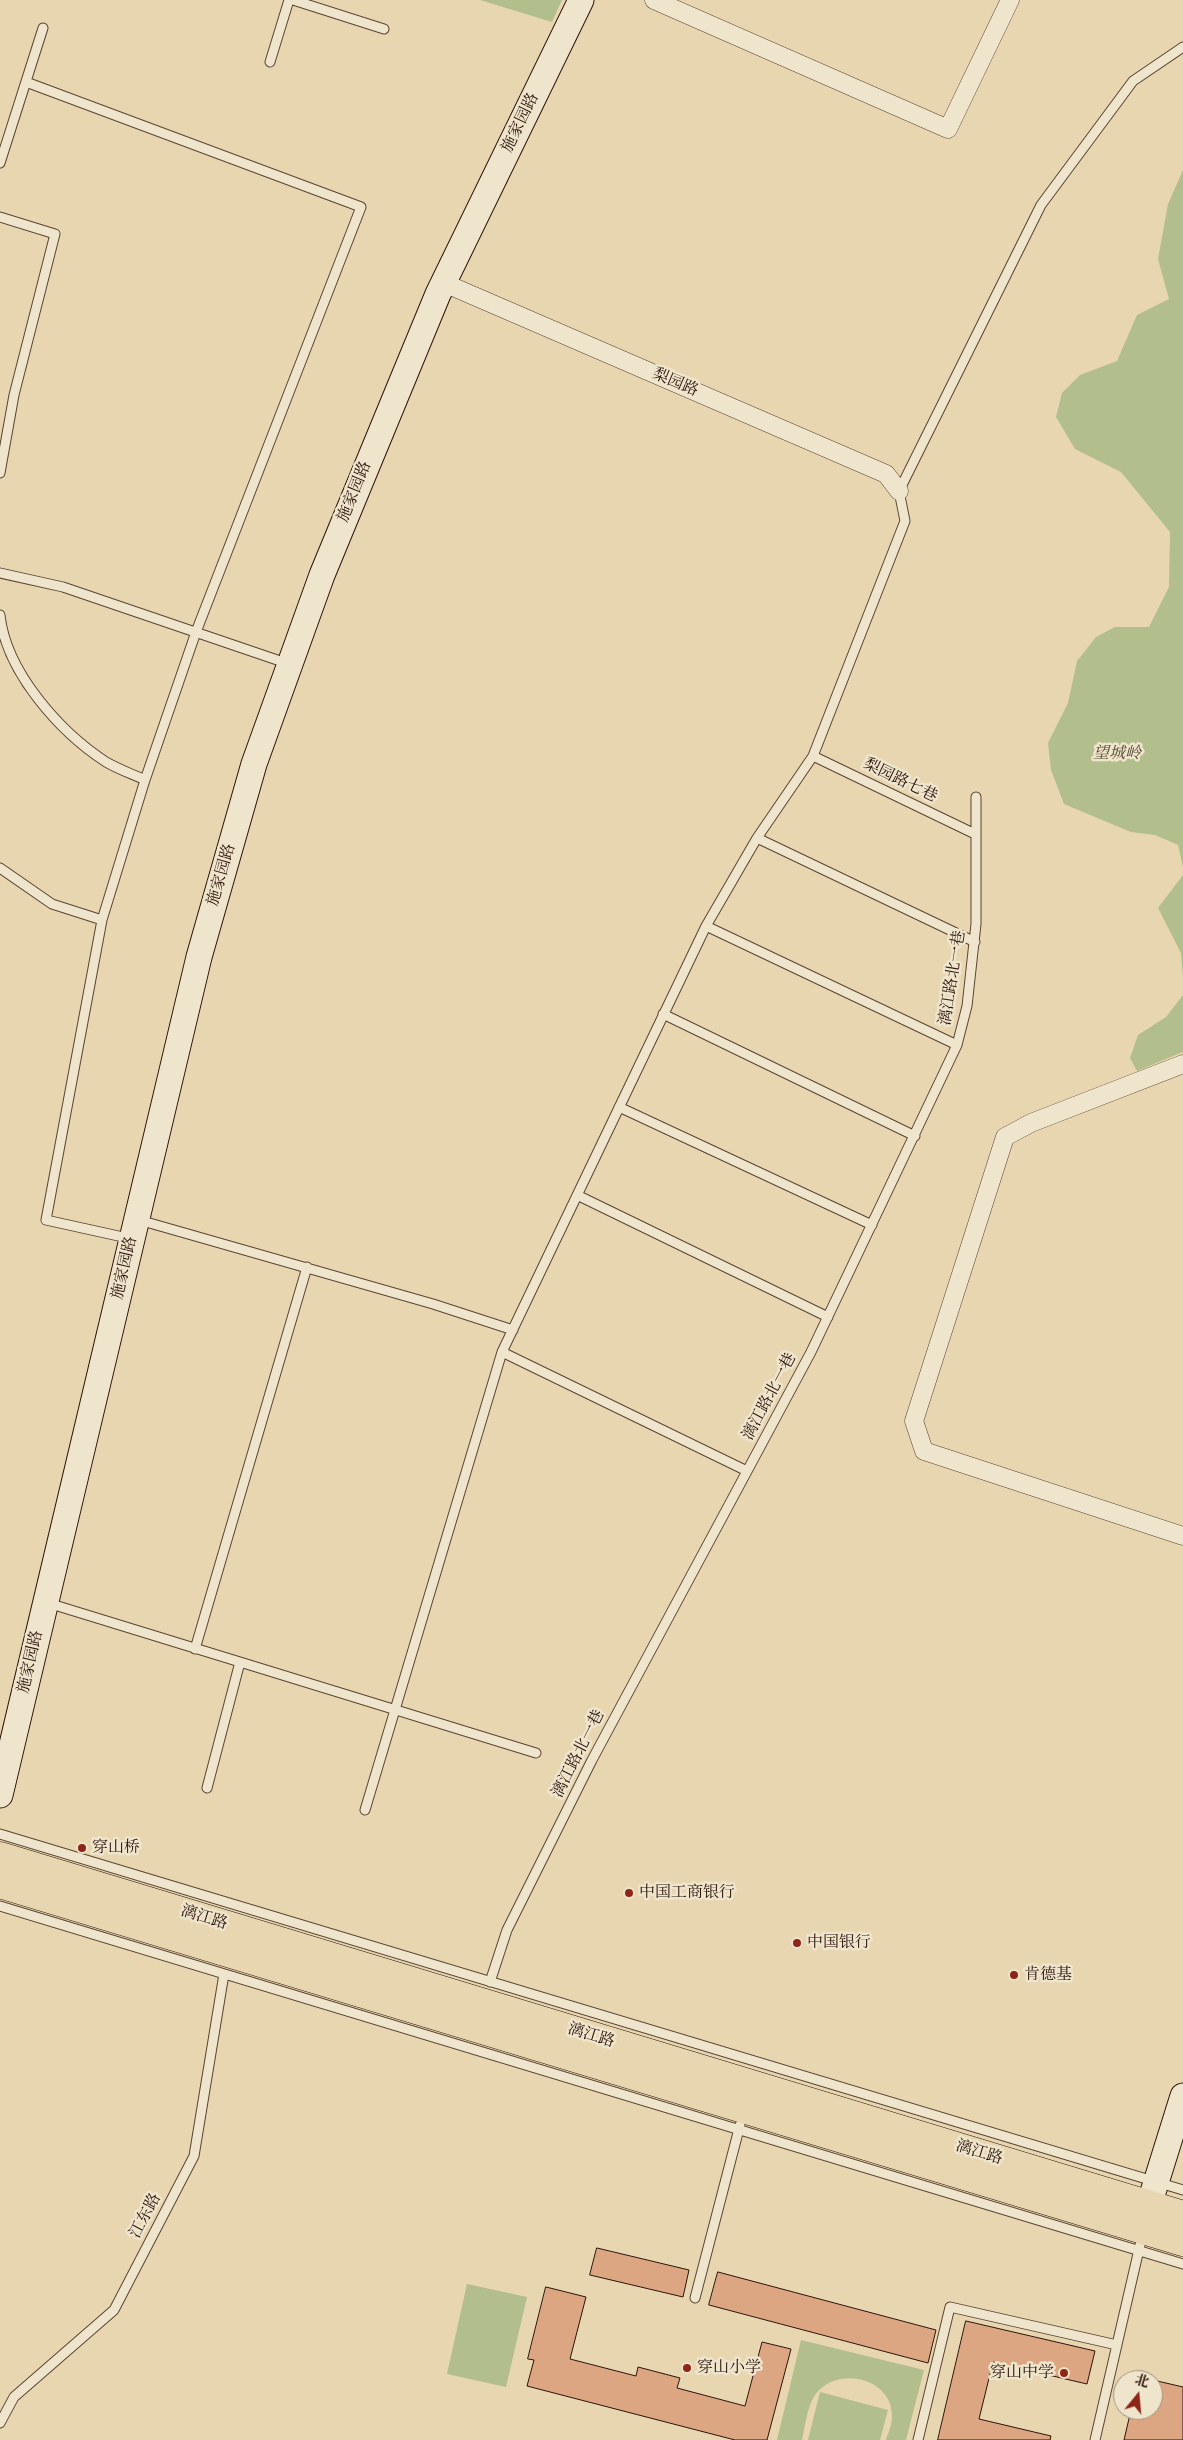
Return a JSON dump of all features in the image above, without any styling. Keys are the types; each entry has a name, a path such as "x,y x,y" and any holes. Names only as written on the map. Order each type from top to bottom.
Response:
{"highway":[{"name":"漓江路","path":"0,1856 749,2090 1147,2217 1183,2242"},
{"name":"漓江路","path":"0,1884 749,2090"},
{"name":"漓江路","path":"1147,2217 1183,2215"}],"street":[{"name":"施家园路","path":"0,1795 199,957 254,764 326,566 444,284 581,0"},
{"path":"654,0 948,129 1010,0"},
{"name":"梨园路","path":"444,284 886,474 899,491"},
{"path":"1183,1064 1031,1123 1005,1137 914,1421 924,1451 1183,1536"},
{"path":"1147,2217 1183,2096"}],"lane":[{"path":"270,62 289,0"},
{"path":"293,0 384,30"},
{"path":"0,163 43,28"},
{"path":"365,1810 502,1352 706,926 757,838 812,756 905,521 899,491 1042,205 1133,81 1183,47"},
{"path":"26,82 361,207 196,632 145,780 102,920 46,1220 134,1229 307,1268 433,1304 513,1330"},
{"path":"0,217 56,234 14,395 0,473"},
{"path":"0,573 63,587 289,664"},
{"path":"0,615 16,666 40,702 64,728 108,762 145,780"},
{"name":"梨园路七巷","path":"812,756 975,834"},
{"name":"漓江路北一巷","path":"490,1982 507,1930 592,1760 828,1317 957,1044 967,1006 975,942 976,797"},
{"path":"757,838 975,942"},
{"path":"0,868 52,904 102,920"},
{"path":"706,926 957,1044"},
{"path":"663,1014 915,1136"},
{"path":"619,1107 872,1225"},
{"path":"577,1195 828,1317"},
{"path":"196,1648 307,1268"},
{"path":"502,1352 747,1471"},
{"path":"45,1603 536,1753"},
{"path":"207,1788 240,1662"},
{"path":"0,1834 490,1982 749,2090 1147,2217 1183,2264"},
{"path":"0,1906 224,1974 749,2090"},
{"name":"江东路","path":"0,2423 14,2397 114,2310 194,2156 224,1974"},
{"path":"695,2298 749,2090"},
{"path":"1095,2440 1147,2217 1183,2190"},
{"path":"918,2440 950,2307 1117,2345"}],"green space":[{"path":"480,0 562,0 552,22"},
{"name":"望城岭","path":"1183,170 1183,867 1178,845 1155,835 1131,832 1064,804 1051,770 1048,743 1068,703 1077,661 1096,637 1115,627 1149,627 1169,587 1170,532 1121,472 1075,449 1056,417 1062,393 1080,375 1117,361 1137,315 1169,299 1158,259 1168,204"},
{"path":"1183,875 1183,978 1181,953 1158,908"},
{"path":"1183,995 1183,1052 1137,1071 1130,1058 1138,1035 1166,1017"},
{"path":"467,2284 527,2297 506,2387 447,2374"},
{"path":"801,2340 924,2370 906,2440 886,2440 892,2417 890,2403 883,2392 874,2385 862,2380 849,2378 836,2380 824,2386 815,2395 808,2411 802,2440 777,2440"},
{"path":"820,2392 888,2410 880,2440 808,2440"}],"building":[{"path":"597,2248 689,2270 683,2297 590,2275"},
{"path":"718,2272 936,2330 928,2363 709,2305"},
{"path":"546,2287 586,2297 570,2359 636,2376 638,2367 680,2378 677,2388 745,2406 762,2342 791,2349 767,2440 735,2440 527,2386 534,2360 528,2359"},
{"path":"966,2321 1095,2351 1087,2384 993,2362 979,2419 1051,2436 1050,2440 938,2440"},
{"path":"1163,2382 1183,2387 1183,2440 1124,2440 1129,2420 1163,2420"}],"place":[{"name":"穿山桥","path":"82,1848"},
{"name":"中国工商银行","path":"629,1893"},
{"name":"中国银行","path":"797,1943"},
{"name":"肯德基","path":"1014,1975"},
{"name":"穿山小学","path":"687,2368"},
{"name":"穿山中学","path":"1064,2373"}]}
